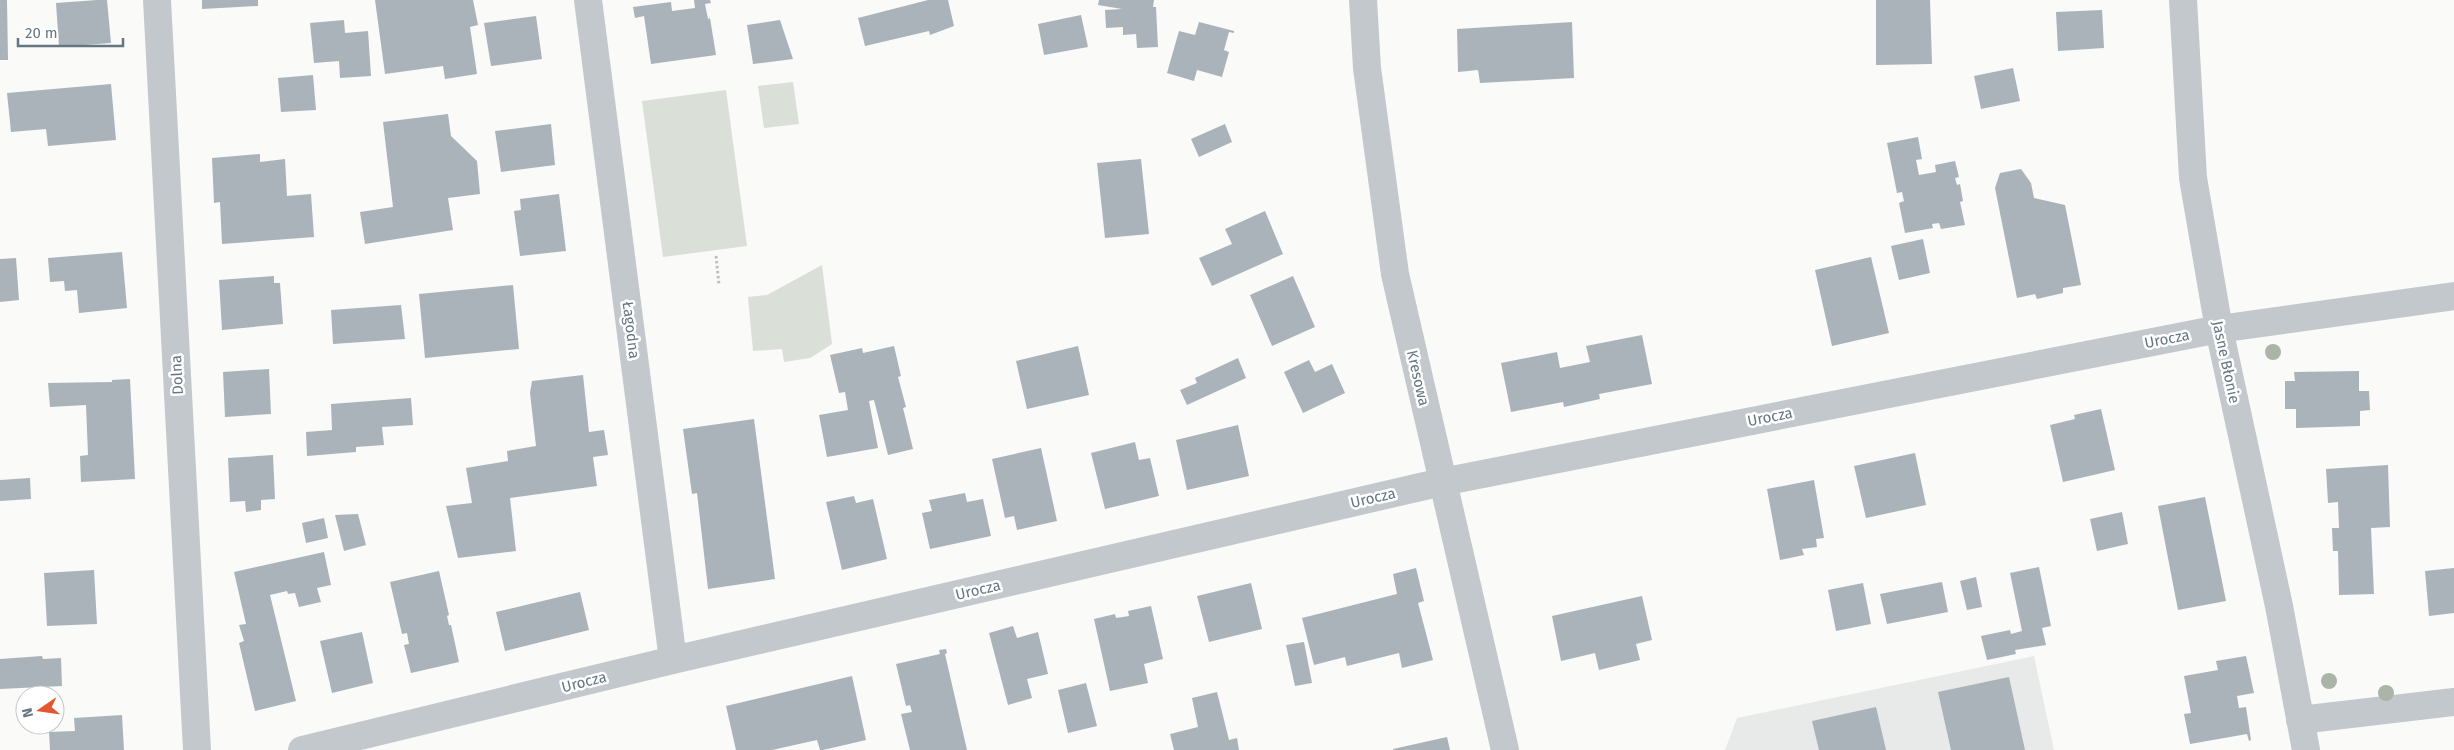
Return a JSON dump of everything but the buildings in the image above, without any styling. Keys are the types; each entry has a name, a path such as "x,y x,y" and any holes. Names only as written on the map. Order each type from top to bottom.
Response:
{"street":[{"name":"Dolna","path":"157,0 197,750"},
{"name":"Łagodna","path":"588,0 673,660"},
{"name":"Kresowa","path":"1363,0 1368,78 1395,274 1505,750"},
{"name":"Jasne Błonie","path":"2183,0 2193,178 2219,329 2279,606 2306,750"},
{"name":"Urocza","path":"302,750 673,660 1442,482 2219,329 2454,296"},
{"path":"2300,720 2454,702"}],"path":[{"path":"716,256 719,284"}],"shaded area":[{"path":"793,82 799,124 764,128 758,86"},
{"path":"726,90 747,246 663,257 642,101"},
{"path":"822,265 832,344 810,358 784,362 782,349 753,351 748,297 767,295"},
{"path":"2034,656 2054,750 1725,750 1737,718"}]}
